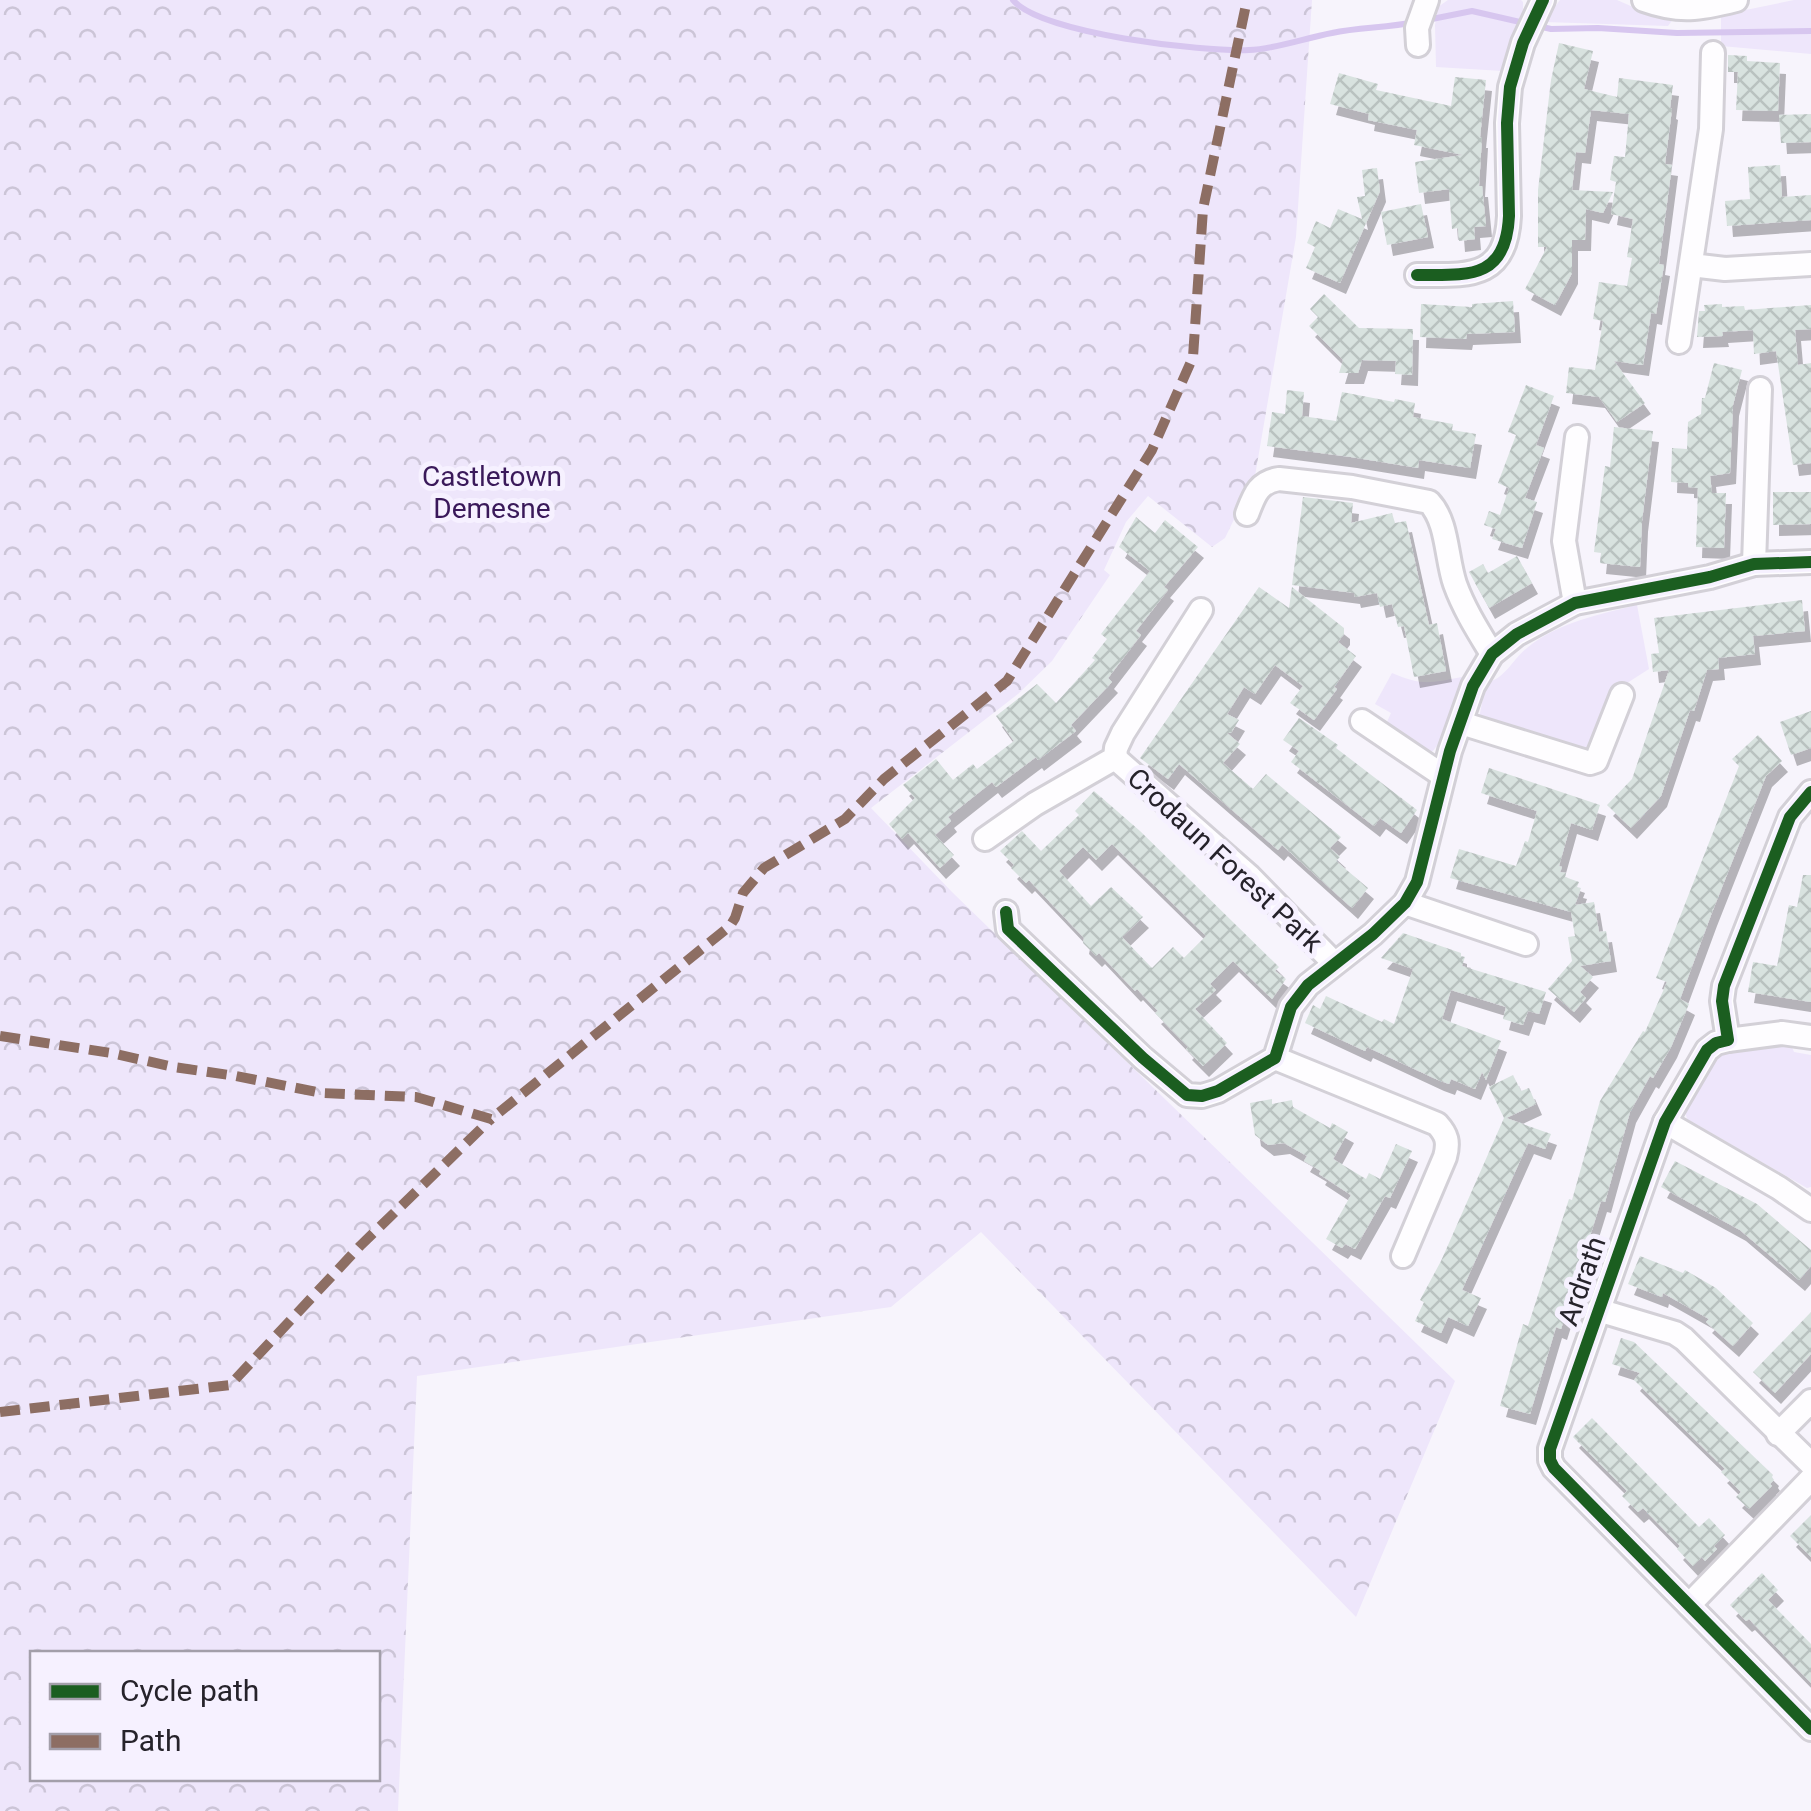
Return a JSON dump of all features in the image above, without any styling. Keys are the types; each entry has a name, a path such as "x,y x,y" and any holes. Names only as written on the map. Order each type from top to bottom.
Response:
{"street":[{"path":"1644,0 1687,10 1735,0"},
{"path":"1431,269 1466,275 1479,271 1498,257 1507,240 1508,100 1523,43 1538,8"},
{"path":"1679,342 1711,129 1712,53"},
{"path":"1691,265 1732,268 1811,264"},
{"path":"1754,564 1760,389"},
{"path":"1575,603 1564,540 1577,438"},
{"path":"1247,514 1256,490 1279,478 1429,502 1439,517 1461,598 1492,654"},
{"name":"Crodaun Forest Park","path":"1276,1058 1291,1007 1308,985 1406,903 1416,882 1442,776 1460,722 1492,654 1516,634 1575,603 1710,577 1754,564 1811,562"},
{"name":"Crodaun Forest Park","path":"1115,758 1123,733 1200,610"},
{"path":"1460,722 1590,763 1598,757 1622,696"},
{"path":"1362,720 1442,776"},
{"name":"Crodaun Forest Park","path":"986,839 1035,804 1115,758"},
{"name":"Crodaun Forest Park","path":"1115,758 1257,884 1334,962"},
{"path":"1811,792 1790,816 1722,1000 1728,1040 1782,1033 1811,1037"},
{"path":"1406,903 1526,944"},
{"path":"1006,912 1008,929 1187,1095 1218,1091 1276,1058 1437,1124 1446,1134 1446,1156 1402,1256"},
{"name":"Ardrath","path":"1728,1040 1707,1050 1665,1122 1552,1440 1550,1460 1811,1729"},
{"path":"1665,1122 1810,1206"},
{"path":"1598,1310 1684,1339 1811,1464"},
{"path":"1778,1434 1811,1402"},
{"path":"1689,1605 1811,1480"}],"green space":[{"name":"Castletown Demesne","path":"0,0 1312,0 1296,237 1255,476 1225,538 1212,547 1148,496 1126,522 1104,570 1110,575 1052,661 1018,694 871,808 952,892 1455,1381 1356,1617 981,1232 891,1307 417,1376 398,1811 0,1811"},
{"path":"1448,0 1523,2 1523,15 1503,71 1436,67 1438,7"},
{"path":"1560,0 1617,0 1673,19 1668,26 1544,22"},
{"path":"1811,0 1811,54 1721,46 1721,15"},
{"path":"1637,605 1649,669 1624,685 1588,752 1479,718 1486,683 1498,678 1539,639 1579,620"},
{"path":"1392,673 1426,682 1462,677 1441,740 1433,751 1425,753 1391,735 1387,722 1391,713 1375,704"},
{"path":"1790,1043 1794,1052 1811,1055 1811,1187 1807,1188 1687,1119 1685,1111 1721,1051"}],"building":[{"path":"1559,43 1593,51 1584,89 1617,97 1619,78 1673,85 1665,164 1672,165 1656,314 1651,313 1643,365 1614,361 1645,403 1617,422 1599,397 1566,393 1569,367 1595,370 1603,321 1593,319 1599,282 1627,286 1633,219 1611,214 1616,182 1610,180 1614,156 1625,157 1629,114 1591,110 1585,153 1576,152 1572,190 1613,192 1603,213 1586,209 1585,240 1572,240 1572,273 1555,305 1525,289 1547,247 1538,247 1538,190"},
{"path":"1728,55 1747,56 1747,61 1780,63 1778,111 1736,110 1738,72 1728,72"},
{"path":"1339,73 1378,84 1376,90 1451,106 1455,77 1486,80 1479,186 1486,226 1474,227 1475,239 1459,241 1458,228 1452,229 1449,189 1419,193 1415,162 1463,155 1414,145 1417,130 1368,120 1369,114 1330,104"},
{"path":"1811,114 1811,142 1781,143 1779,115"},
{"path":"1780,165 1782,197 1811,195 1811,220 1727,226 1725,201 1750,199 1748,167"},
{"path":"1377,168 1380,191 1340,283 1306,268 1315,247 1307,243 1316,221 1330,228 1338,209 1362,219 1357,197 1365,196 1362,170"},
{"path":"1421,204 1428,237 1387,245 1381,212"},
{"path":"1324,294 1359,328 1413,329 1412,375 1395,374 1396,361 1362,360 1358,373 1339,373 1343,360 1309,326 1318,317 1310,309"},
{"path":"1513,301 1515,332 1467,334 1466,339 1420,337 1421,304 1472,307"},
{"path":"1704,305 1744,306 1745,310 1811,305 1811,329 1795,330 1798,365 1811,363 1811,463 1793,465 1776,351 1754,354 1753,330 1697,337 1699,311 1705,311"},
{"path":"1714,363 1742,370 1733,405 1730,473 1710,476 1712,493 1726,493 1724,548 1696,547 1698,488 1671,482 1672,448 1687,449 1688,422 1701,414"},
{"path":"1526,385 1554,396 1536,445 1544,448 1525,498 1537,502 1522,548 1492,539 1496,529 1484,525 1489,511 1500,515 1509,488 1498,483 1516,435 1508,432"},
{"path":"1287,390 1304,392 1302,416 1336,421 1342,392 1415,403 1413,417 1453,424 1452,430 1476,434 1470,468 1419,460 1418,468 1267,446 1272,412 1285,414"},
{"path":"1614,427 1653,431 1640,567 1600,563 1601,553 1594,552"},
{"path":"1773,492 1811,492 1811,524 1773,525"},
{"path":"1303,497 1353,503 1351,523 1392,513 1395,523 1406,521 1429,625 1437,623 1446,671 1414,677 1404,626 1398,627 1392,604 1380,607 1377,593 1355,597 1354,593 1292,585"},
{"path":"1136,517 1155,533 1165,520 1198,547 1164,587 1168,590 1136,631 1141,635 1108,678 1112,682 1071,725 1076,731 996,787 992,782 948,817 951,821 935,835 954,855 940,868 908,833 902,839 889,824 915,798 903,785 936,759 953,780 973,764 977,769 1014,741 996,716 1037,684 1056,703 1095,660 1092,658 1107,639 1101,634 1150,571 1119,547"},
{"path":"1517,556 1532,583 1489,608 1469,572 1483,564 1488,573"},
{"path":"1259,587 1289,608 1292,587 1344,628 1338,642 1356,656 1314,720 1290,703 1303,686 1275,665 1255,694 1244,687 1227,714 1239,720 1227,733 1240,744 1223,763 1253,789 1266,774 1341,837 1330,848 1340,857 1336,861 1368,888 1352,908 1282,845 1278,850 1179,764 1168,779 1140,758"},
{"path":"1802,600 1805,631 1753,636 1755,654 1718,658 1719,669 1707,670 1661,796 1631,828 1607,805 1632,779 1669,670 1653,672 1651,654 1659,653 1654,618"},
{"path":"1811,711 1811,748 1791,755 1780,722"},
{"path":"1299,718 1417,810 1401,833 1380,818 1374,826 1291,762 1299,751 1283,740"},
{"path":"1758,735 1782,761 1766,776 1711,915 1680,999 1689,1004 1671,1047 1630,1112 1605,1202 1601,1201 1561,1329 1556,1327 1530,1414 1500,1406 1523,1324 1528,1326 1569,1199 1572,1200 1600,1101 1645,1032 1667,982 1656,978 1739,766 1732,759"},
{"path":"1489,768 1600,805 1592,830 1571,823 1559,866 1565,877 1579,882 1575,905 1594,902 1599,932 1606,931 1611,961 1580,966 1593,977 1580,992 1586,998 1574,1012 1548,989 1572,961 1568,937 1575,936 1571,912 1450,878 1459,849 1516,866 1525,841 1528,842 1537,811 1481,793"},
{"path":"1094,791 1279,967 1275,971 1286,979 1272,999 1233,961 1210,984 1216,990 1195,1009 1227,1043 1203,1066 1155,1013 1158,1011 1099,953 1096,956 1083,943 1084,938 1029,880 1026,883 1011,868 1014,865 1000,851 1022,831 1041,851 1079,815 1075,811","holes":["1112,844 1206,936 1184,958 1173,947 1152,968 1122,937 1143,917 1111,887 1091,906 1059,871 1083,847 1096,860"]},
{"path":"1803,875 1811,875 1811,1002 1748,992 1753,962 1777,966 1789,905 1797,907"},
{"path":"1403,933 1461,953 1465,957 1462,966 1546,992 1539,1014 1528,1011 1523,1025 1503,1019 1506,1007 1451,990 1442,1019 1501,1041 1486,1080 1482,1072 1475,1089 1451,1079 1449,1084 1438,1080 1305,1023 1313,1005 1320,1009 1326,996 1394,1024 1413,969 1381,958"},
{"path":"1513,1075 1521,1091 1529,1088 1536,1104 1506,1118 1551,1134 1545,1149 1528,1143 1462,1290 1481,1298 1468,1326 1448,1317 1441,1333 1415,1321 1424,1302 1420,1300 1504,1118 1489,1087"},
{"path":"1272,1099 1272,1104 1292,1100 1293,1107 1330,1128 1332,1123 1348,1132 1333,1159 1366,1179 1369,1173 1380,1179 1396,1144 1412,1151 1390,1198 1385,1196 1355,1249 1345,1244 1342,1248 1326,1239 1351,1195 1304,1161 1307,1156 1284,1143 1268,1145 1255,1135 1250,1103"},
{"path":"1675,1161 1757,1204 1811,1250 1811,1266 1799,1280 1740,1230 1661,1187"},
{"path":"1640,1256 1683,1273 1685,1270 1716,1288 1753,1323 1733,1346 1706,1322 1709,1319 1663,1293 1662,1297 1628,1284"},
{"path":"1811,1312 1811,1354 1775,1393 1753,1372"},
{"path":"1621,1338 1634,1342 1773,1475 1772,1486 1749,1509 1736,1497 1741,1492 1721,1472 1725,1469 1634,1380 1640,1373 1612,1364"},
{"path":"1592,1418 1699,1527 1709,1518 1725,1535 1705,1561 1702,1557 1693,1566 1677,1549 1680,1546 1643,1508 1638,1512 1622,1496 1627,1491 1573,1437"},
{"path":"1811,1515 1811,1557 1790,1536"},
{"path":"1762,1573 1778,1590 1768,1600 1811,1644 1811,1683 1749,1619 1746,1621 1730,1605"}],"waterway":[{"path":"1013,0 1029,12 1088,31 1227,50 1280,46 1342,31 1415,22"},
{"path":"1427,20 1472,11 1551,29 1677,33 1811,31"}],"marked path":[{"path":"0,1036 322,1093 416,1097 491,1119 730,926 743,893 764,868 845,819 884,779 1007,681 1152,450 1193,357 1203,209 1247,0"},
{"path":"0,1412 230,1385 360,1246 491,1119"}],"cycle path":[{"path":"1417,275 1481,270 1501,252 1509,216 1510,87 1523,43 1543,0"},
{"path":"1006,912 1008,929 1143,1058 1187,1095 1218,1091 1275,1058 1291,1007 1308,985 1373,934 1405,903 1417,882 1450,751 1473,686 1492,654 1517,634 1575,603 1710,577 1754,564 1811,562"},
{"path":"1811,792 1790,817 1724,986 1722,1001 1728,1040 1707,1050 1665,1122 1550,1449 1554,1468 1811,1729"}]}
